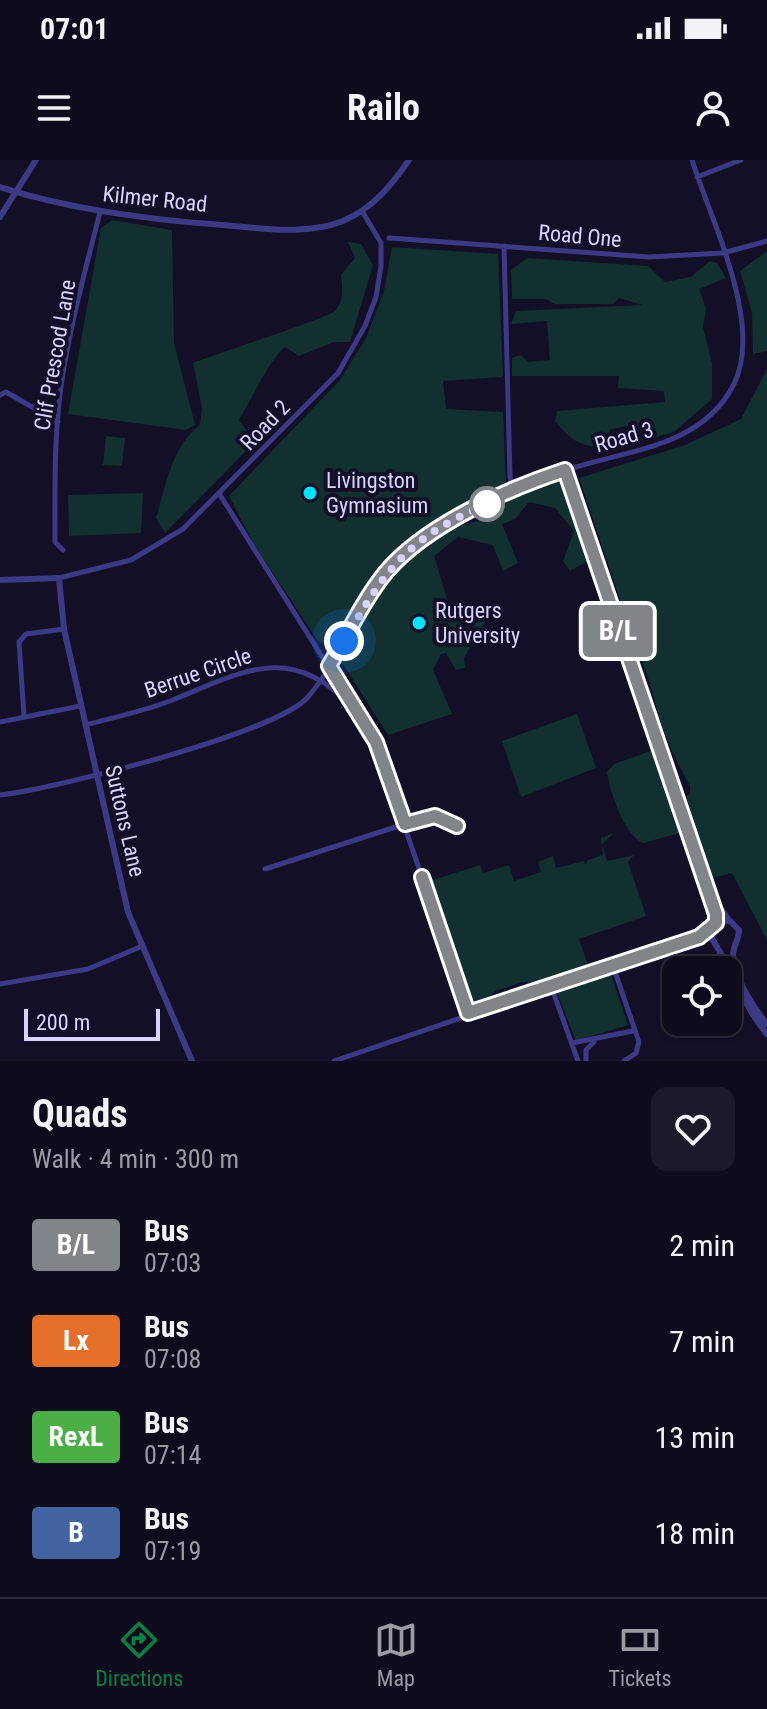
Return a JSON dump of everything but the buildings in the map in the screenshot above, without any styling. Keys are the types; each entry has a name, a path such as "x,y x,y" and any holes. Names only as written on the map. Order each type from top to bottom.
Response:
{"street":[{"path":"0,217 36,160"},
{"path":"362,211 387,190 409,160"},
{"name":"Road 3","path":"0,795 38,791 97,777 283,717 298,707 321,681 384,575 404,553 435,529 565,470 679,436 703,422 726,400 740,368 744,331 723,253 692,160"},
{"path":"697,177 741,160"},
{"name":"Kilmer Road","path":"0,187 100,212 236,226 309,228 334,224 362,211"},
{"name":"Road 2","path":"59,578 113,566 149,552 183,529 332,379 360,337 376,297 383,252 375,231 362,211"},
{"name":"Clif Prescod Lane","path":"63,550 55,542 58,422 72,327 100,212"},
{"name":"Road One","path":"389,238 649,257 723,253 767,241"},
{"path":"504,246 510,477 514,492"},
{"path":"0,395 6,392 58,422"},
{"path":"565,470 704,884 715,925 716,944 744,1001 767,1034"},
{"path":"220,495 359,714 381,754 468,1013"},
{"path":"0,580 59,578"},
{"name":"Suttons Lane","path":"59,578 64,629 128,912 140,947 192,1061"},
{"path":"24,716 19,642 26,634 64,629"},
{"name":"Berrue Circle","path":"85,725 174,700 253,667 282,666 321,681 359,714"},
{"path":"0,722 80,706"},
{"path":"265,869 405,824"},
{"path":"704,884 739,930 735,963 750,998 767,1024"},
{"path":"334,1061 400,1036 699,937 715,925 730,921"},
{"path":"699,937 729,948 736,943"},
{"path":"0,984 88,969 140,947"},
{"path":"613,965 639,1048 624,1061"},
{"path":"551,986 578,1061"},
{"path":"570,1042 577,1045 633,1031"},
{"path":"586,1061 586,1050 596,1040"}],"green space":[{"path":"112,220 172,230 174,343 195,425 186,430 68,414 101,228"},
{"path":"348,242 361,244 373,265 350,342 334,342 299,356 285,347 279,352 239,420 255,442 165,533 156,518 167,480 183,443 200,425 202,408 193,363 335,311 342,298 341,275 355,258"},
{"path":"392,247 498,254 503,377 443,381 446,409 503,412 506,487 436,525 403,549 375,578 336,641 328,646 318,641 255,546 229,496 340,380 366,338 384,291"},
{"path":"767,251 767,351 753,354 752,313 740,271"},
{"path":"527,258 648,266 665,282 691,277 710,261 717,263 726,278 699,289 706,308 703,327 712,363 712,399 674,432 642,441 628,426 611,429 601,447 580,443 570,436 555,421 557,411 665,402 664,391 618,388 619,376 512,376 512,358 521,355 528,362 550,360 547,321 511,324 516,311 643,305 619,298 613,304 555,304 546,299 512,299 511,270"},
{"path":"767,369 767,940 732,873 713,878 686,796 690,794 690,786 663,728 579,478 685,445 741,419"},
{"path":"106,436 125,438 122,466 103,465"},
{"path":"564,476 590,560 570,571 563,561 574,531 555,508 529,502 515,519 502,524 518,563 503,571 493,545 458,537 434,556 449,605 459,604 465,614 496,605 498,617 488,617 464,658 465,668 456,670 446,653 441,654 433,670 452,714 388,735 339,658 382,588 418,549 439,534 464,524 492,520 510,498"},
{"path":"143,493 141,533 69,536 68,495"},
{"path":"577,714 596,768 521,797 502,741"},
{"path":"653,750 680,833 643,843 624,822 607,772 614,764"},
{"path":"614,833 602,844 607,861 634,855 628,862 646,916 579,939 588,965 541,984 523,982 495,991 485,1003 473,1004 430,884 433,880 480,865 483,873 509,865 514,881 541,872 538,862 553,856 556,868 584,861 585,865 588,860 603,855 601,838"},
{"path":"610,972 628,1025 576,1041 556,990"}],"bus line":[{"name":"B/L","path":"422,877 468,1013 699,937 716,923 716,914 565,470 427,533 384,575 329,666 376,742 405,824 435,816 457,826"}],"place":[{"name":"Livingston Gymnasium","path":"310,493"},
{"name":"Rutgers University","path":"419,623"}],"route":[{"path":"344,641 384,575 404,553 427,533 487,504"}]}
